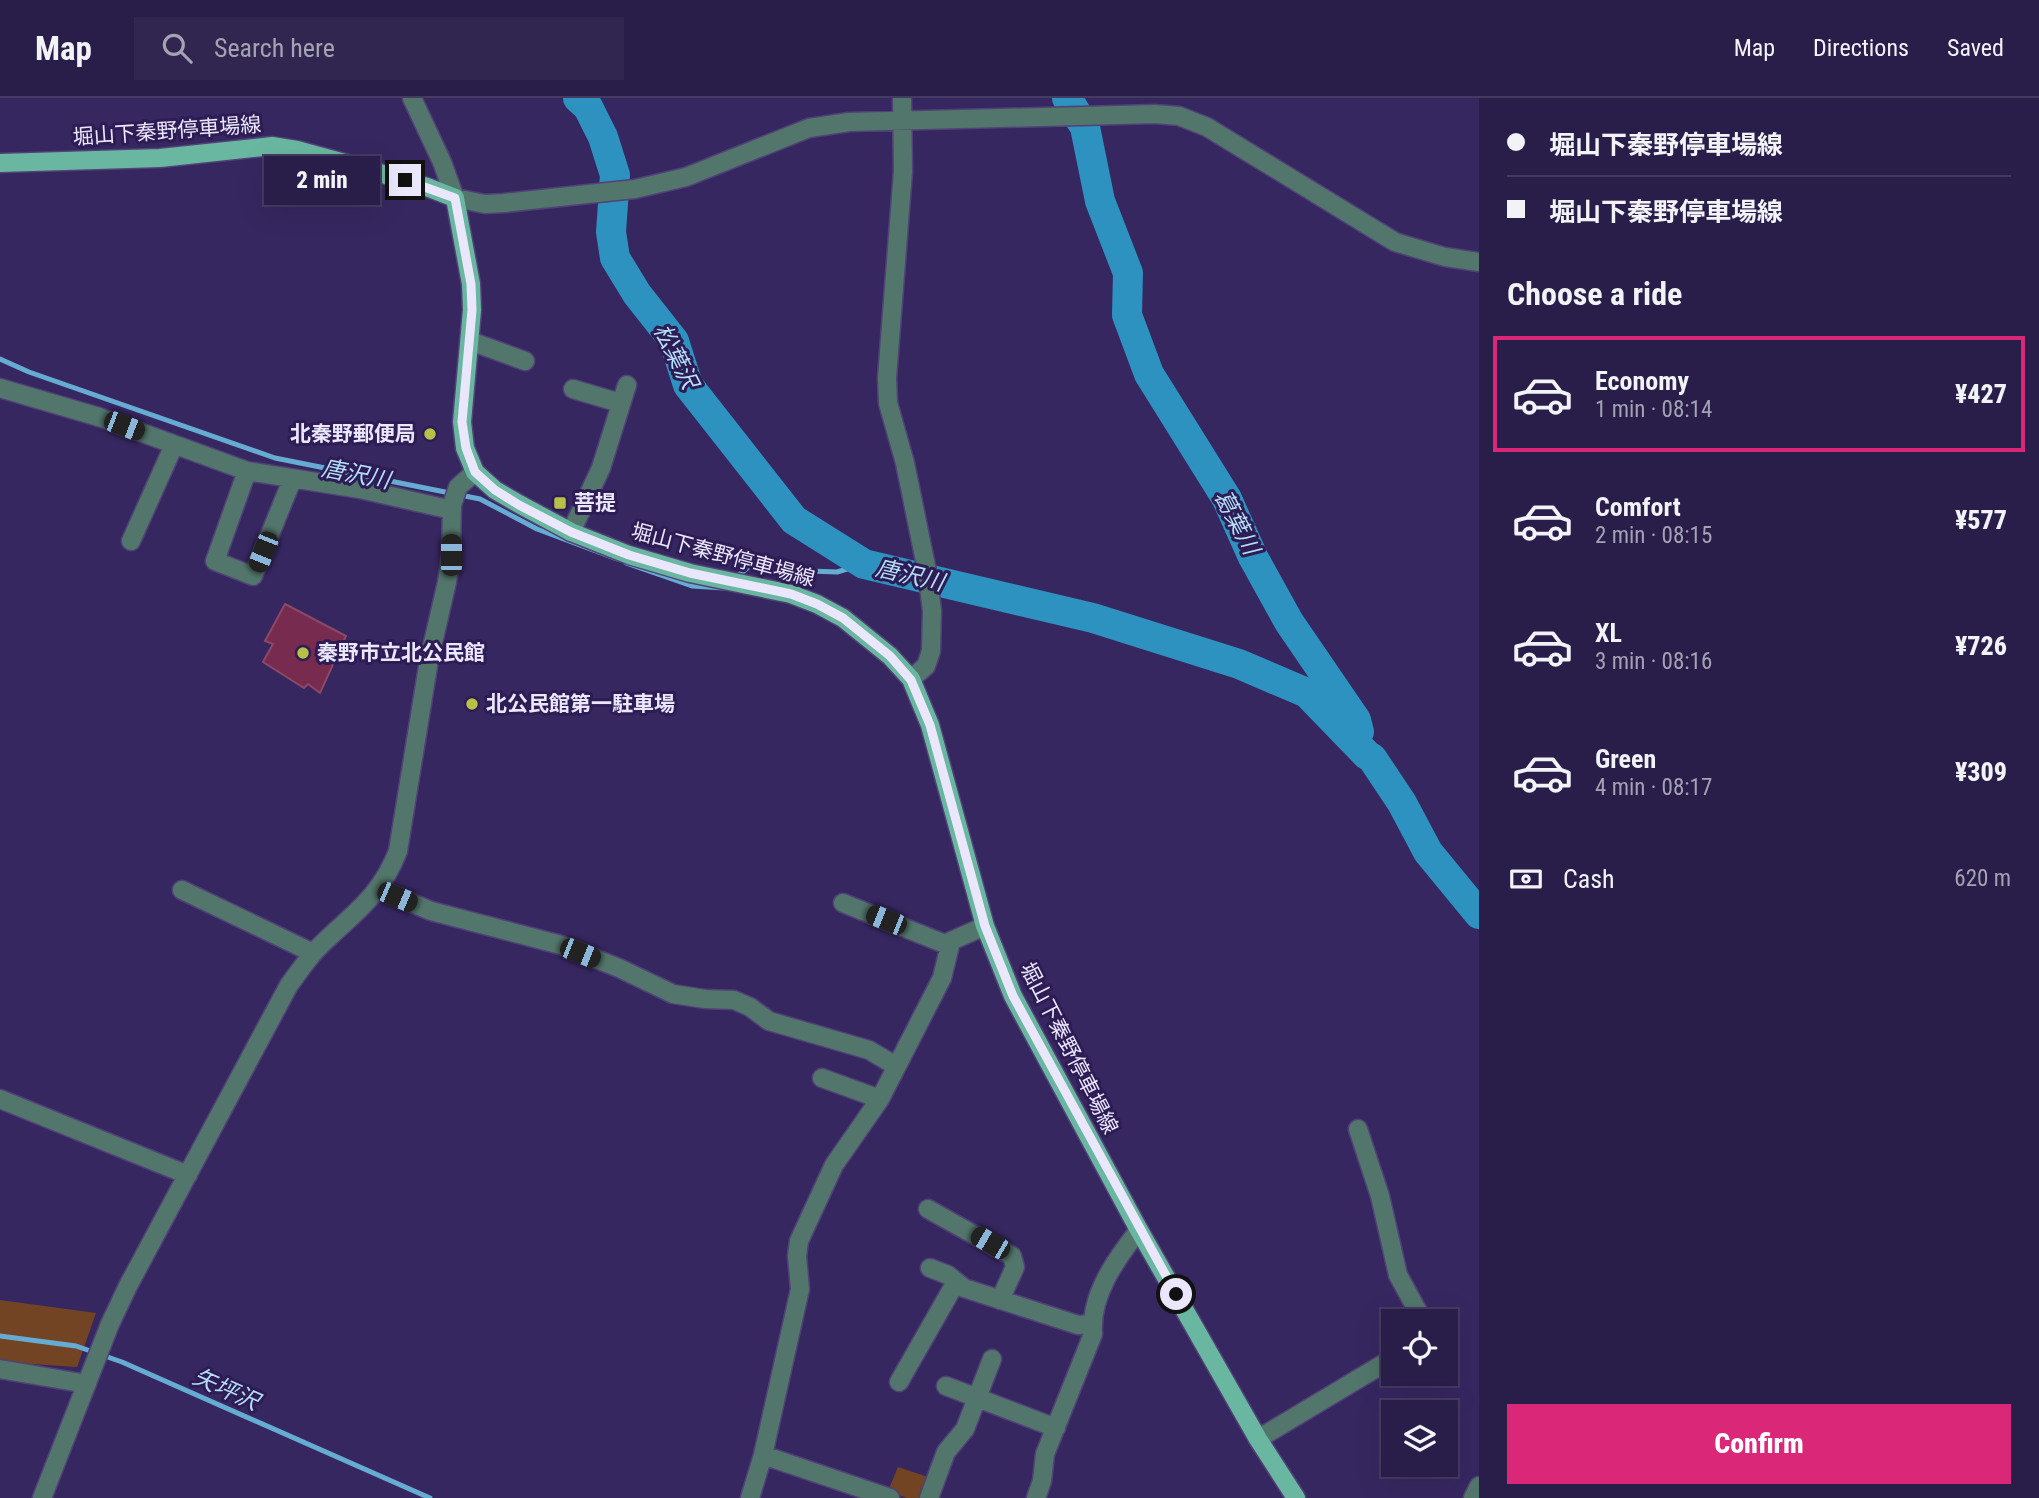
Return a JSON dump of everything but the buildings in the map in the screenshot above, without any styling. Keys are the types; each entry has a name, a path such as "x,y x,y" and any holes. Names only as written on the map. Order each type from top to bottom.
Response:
{"main road":[{"name":"堀山下秦野停車場線","path":"0,163 160,158 272,146 371,170 455,198"},
{"path":"455,198 471,284 470,341 462,422 466,448 475,472"},
{"name":"堀山下秦野停車場線","path":"475,472 495,490 571,532 629,555 728,582 791,594 817,604 843,618 890,656 911,680 930,725 985,926 1013,996 1139,1230 1258,1439 1296,1498"}],"street":[{"path":"412,98 442,162 455,198 485,204 603,193 686,177 809,128 849,122 1106,114 1154,106 1207,128 1395,242 1445,257 1479,262"},
{"path":"902,98 903,170 887,378 888,403 905,463 927,571 932,611 931,651 926,666 911,680"},
{"path":"470,341 525,361"},
{"path":"571,532 601,468 627,385"},
{"path":"0,388 99,417 247,471 360,489 452,508"},
{"path":"573,388 620,403"},
{"path":"131,541 174,445"},
{"path":"247,471 215,561 253,576 292,480"},
{"path":"42,1498 110,1324 128,1286 289,985 313,953 363,909 391,871 398,851 429,660 447,582 451,555 452,508 458,487 475,472"},
{"path":"379,889 431,911 561,945 619,968 673,994 734,1000 750,1007 769,1021 869,1050 897,1066"},
{"path":"182,890 313,953"},
{"path":"843,903 950,946"},
{"path":"750,1498 763,1454 800,1289 797,1256 799,1241 834,1165 880,1099 942,978 951,941 985,926"},
{"path":"822,1078 880,1099"},
{"path":"0,1099 188,1175"},
{"path":"1358,1129 1380,1196 1398,1275 1416,1309"},
{"path":"928,1209 1012,1256 1014,1267 1000,1300"},
{"path":"1036,1498 1042,1481 1045,1454 1093,1334 1092,1317 1112,1265 1139,1230"},
{"path":"930,1268 964,1288 1078,1325 1092,1324"},
{"path":"899,1382 956,1282"},
{"path":"929,1498 946,1452 965,1429 992,1360"},
{"path":"1258,1439 1381,1365"},
{"path":"0,1369 87,1384"},
{"path":"946,1386 1056,1428"},
{"path":"763,1454 890,1498"},
{"path":"1474,1498 1479,1486"}],"shaded area":[{"path":"0,1300 96,1313 77,1367 0,1362"},
{"path":"898,1467 931,1478 923,1498 907,1498 888,1491"}],"waterway":[{"name":"唐沢川","path":"578,98 588,107 603,137 615,175 611,232 615,258 637,294 674,341 688,385 794,520 864,564 1093,618 1239,664 1307,693 1372,758 1402,803 1428,852 1479,914"},
{"name":"葛葉川","path":"1067,98 1085,127 1100,201 1128,273 1127,315 1149,374 1227,499 1253,557 1289,622 1356,720 1359,732"},
{"name":"唐沢川","path":"0,359 29,372 275,458 480,499 537,529 617,559"},
{"name":"唐沢川","path":"734,579 758,559 810,571 837,572 864,564"},
{"name":"唐沢川","path":"626,563 692,586 724,588"},
{"name":"矢坪沢","path":"0,1336 76,1346 122,1362 430,1498"}],"place":[{"name":"北秦野郵便局","path":"430,434"},
{"name":"菩提","path":"560,503"},
{"name":"秦野市立北公民館","path":"303,653"},
{"name":"北公民館第一駐車場","path":"472,704"}],"route":[{"path":"405,180 455,198 471,284 470,341 462,422 466,448 475,472 495,490 519,505 571,532 629,555 690,573 791,594 817,604 843,618 890,656 911,680 930,725 985,926 1013,996 1176,1294"}],"water label":[{"name":"松葉沢","path":"676,356"}]}
